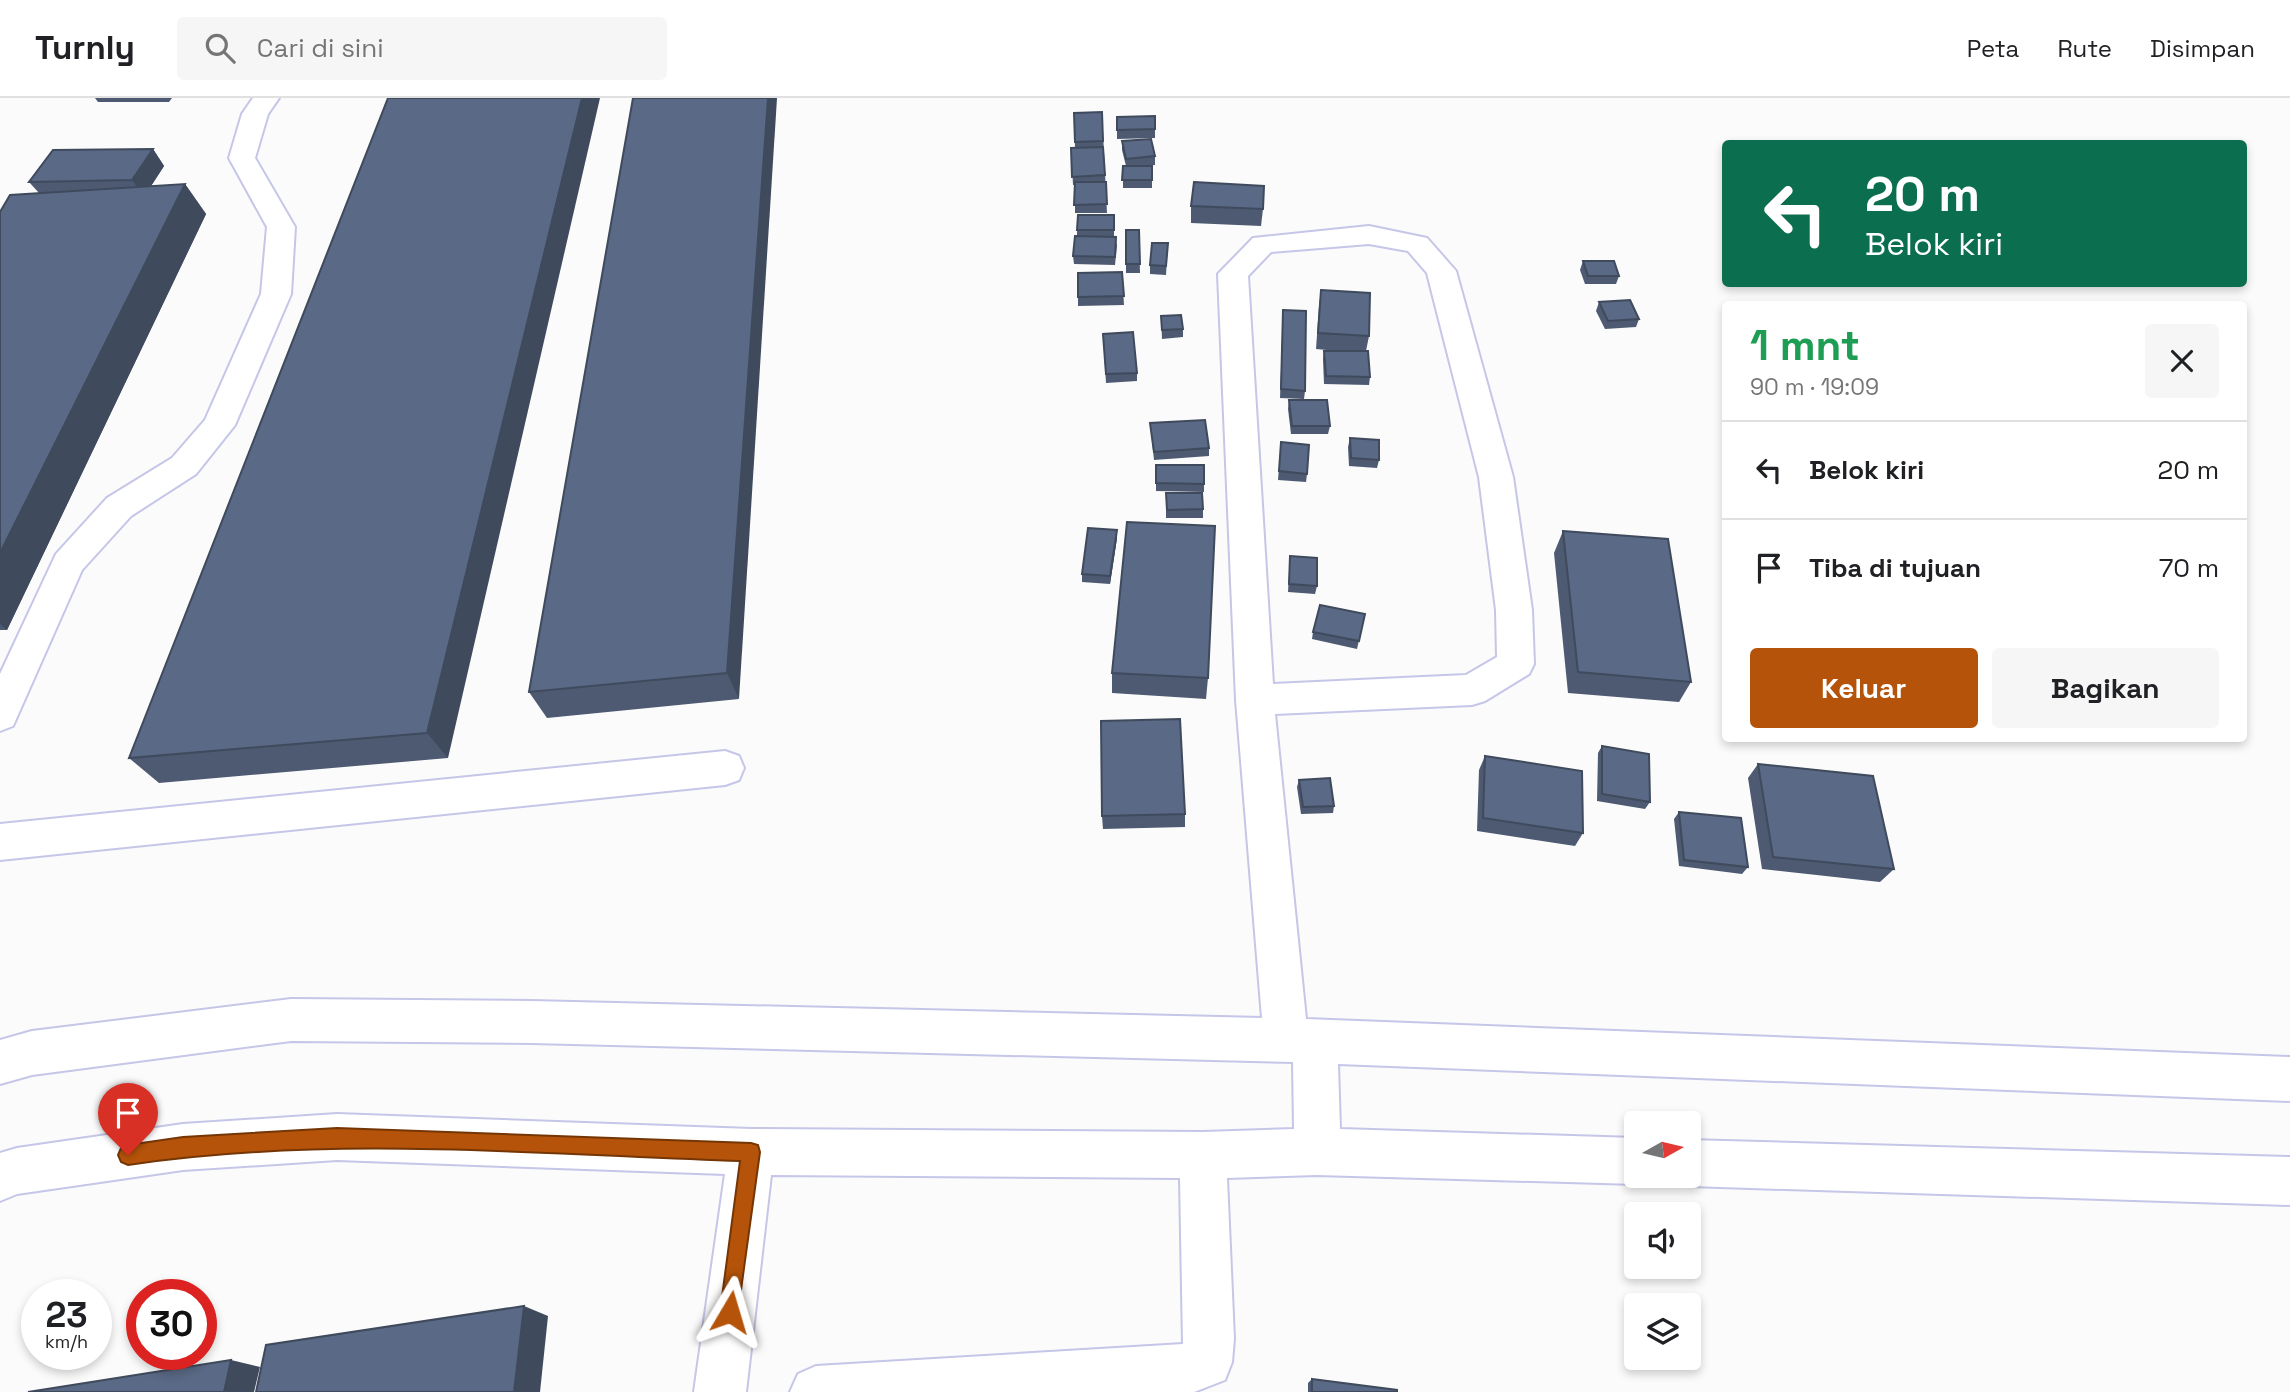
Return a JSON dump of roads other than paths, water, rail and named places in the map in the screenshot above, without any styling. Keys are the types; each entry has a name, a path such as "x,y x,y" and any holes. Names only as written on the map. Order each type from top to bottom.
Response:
{"street":[{"path":"0,715 68,563 119,507 184,466 219,425 276,293 281,227 242,158 255,114 266,98"},
{"path":"1255,700 1472,690 1516,664 1514,610 1496,477 1441,271 1417,244 1369,235 1263,244 1233,274 1255,700 1317,1152"},
{"path":"0,842 725,768"},
{"path":"0,1062 32,1053 291,1020 573,1023 1300,1041 2290,1079"},
{"path":"0,1177 17,1171 183,1147 337,1137 751,1152 1203,1155 1317,1152 1624,1161"},
{"path":"720,1392 751,1152"},
{"path":"816,1392 1187,1369 1207,1362 1209,1339 1203,1155"},
{"path":"1701,1163 2290,1181"}]}
